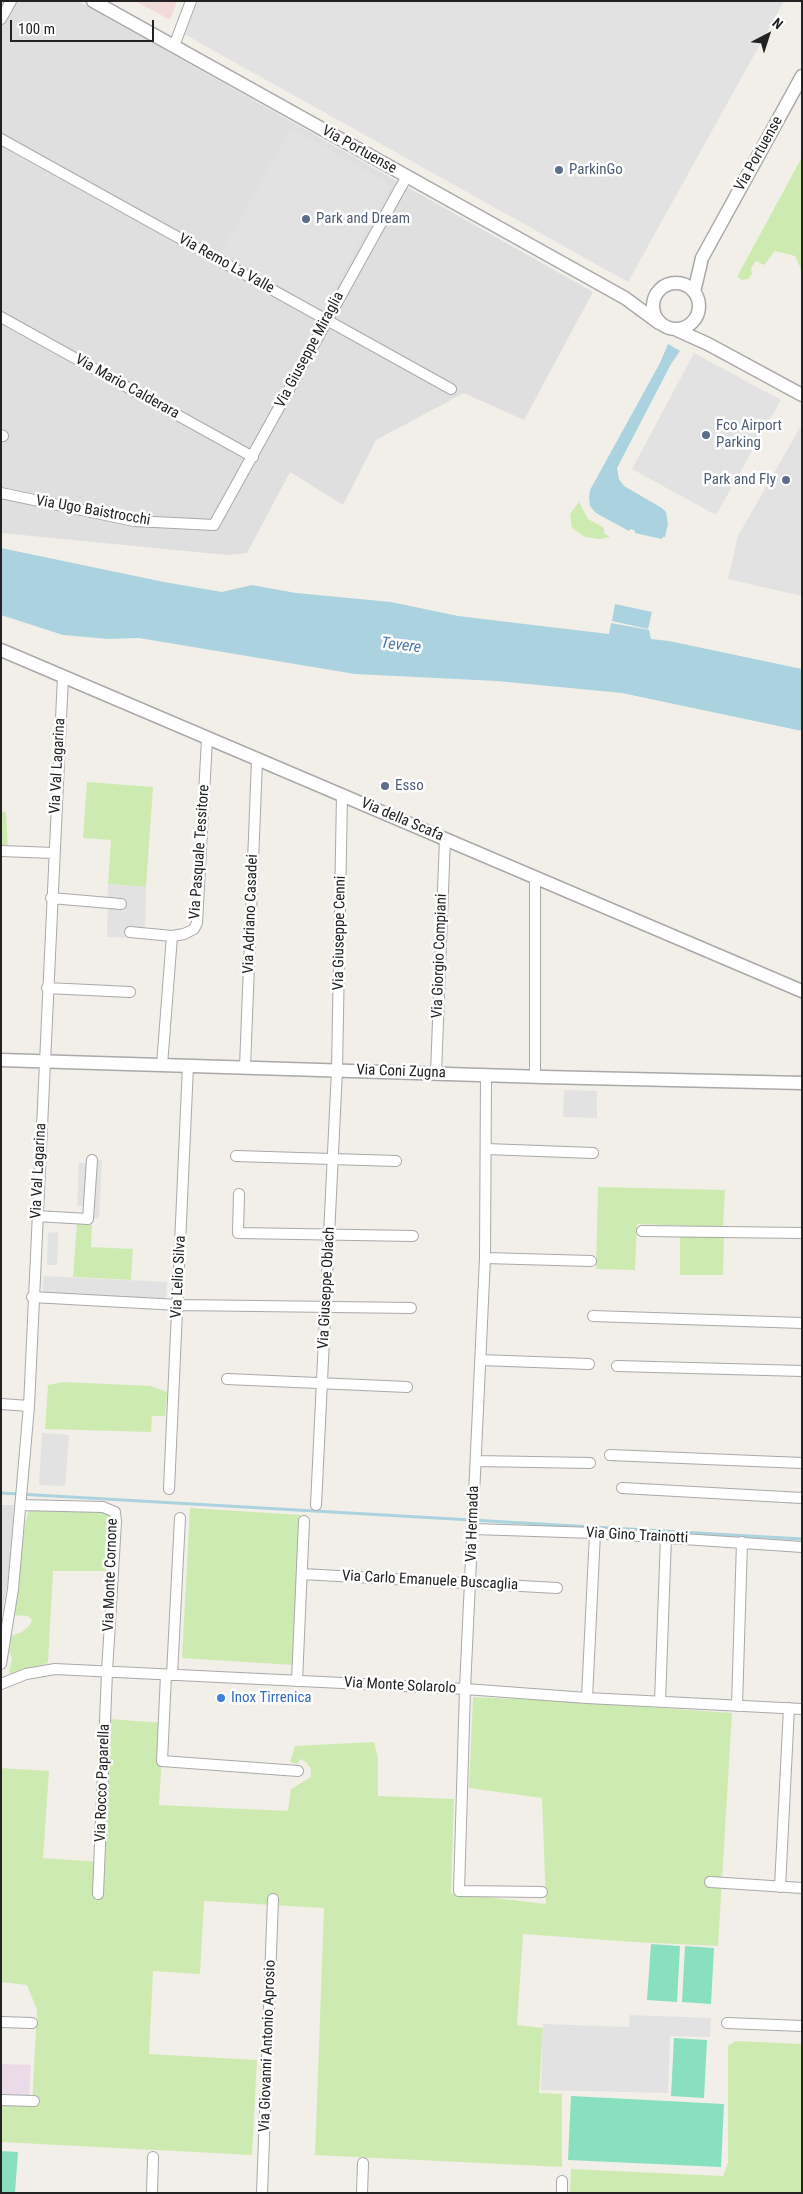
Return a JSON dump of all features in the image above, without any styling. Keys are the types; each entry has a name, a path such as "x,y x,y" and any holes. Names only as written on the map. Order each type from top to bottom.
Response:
{"street":[{"path":"1,19 11,1"},
{"name":"Via Portuense","path":"94,1 625,298 659,323"},
{"path":"174,46 191,1"},
{"name":"Via Portuense","path":"694,292 702,258 802,76"},
{"name":"Via Remo La Valle","path":"1,139 452,390"},
{"name":"Via Giuseppe Miraglia","path":"214,525 407,176"},
{"name":"Via Portuense","path":"676,283 702,258"},
{"path":"677,330 684,328 695,320 700,308 694,292 683,284 676,283 662,287 654,298 653,311 659,323 708,344 802,395"},
{"name":"Via Portuense","path":"625,298 641,302 654,298"},
{"name":"Via Mario Calderara","path":"1,317 253,457"},
{"path":"695,320 708,344"},
{"name":"Via Ugo Baistrocchi","path":"1,493 134,521 214,525"},
{"name":"Via della Scafa","path":"1,650 802,991"},
{"name":"Via Val Lagarina","path":"1,1664 13,1589 22,1505 62,676"},
{"name":"Via Pasquale Tessitore","path":"130,932 172,936 190,932 197,923 207,738"},
{"name":"Via Adriano Casadei","path":"245,1067 257,760"},
{"name":"Via Giuseppe Cenni","path":"337,1070 342,795"},
{"name":"Via Giorgio Compiani","path":"436,1073 445,839"},
{"path":"1,851 54,853"},
{"path":"535,878 535,1077"},
{"path":"52,898 122,904"},
{"path":"162,1065 172,936"},
{"path":"48,988 130,992"},
{"name":"Via Coni Zugna","path":"1,1060 535,1077 802,1083"},
{"name":"Via Lelio Silva","path":"169,1488 188,1066"},
{"name":"Via Giuseppe Oblach","path":"316,1505 337,1070"},
{"name":"Via Hermada","path":"486,1075 485,1258 465,1689 459,1891 542,1892"},
{"path":"486,1149 593,1152"},
{"path":"236,1156 396,1161"},
{"path":"36,1216 88,1219 92,1160"},
{"path":"239,1194 238,1233 413,1236"},
{"path":"642,1231 802,1233"},
{"path":"485,1258 591,1261"},
{"path":"32,1297 178,1305 411,1308"},
{"path":"593,1316 802,1323"},
{"path":"480,1360 590,1364"},
{"path":"616,1366 802,1371"},
{"path":"227,1378 407,1387"},
{"path":"1,1404 28,1406"},
{"path":"610,1455 802,1463"},
{"path":"476,1461 590,1464"},
{"path":"622,1488 802,1498"},
{"name":"Via Monte Cornone","path":"22,1505 103,1507 114,1512 116,1522 107,1672"},
{"path":"180,1518 162,1761 298,1771"},
{"path":"297,1681 304,1521"},
{"name":"Via Gino Trainotti","path":"472,1528 666,1537 802,1547"},
{"path":"587,1698 595,1533"},
{"path":"660,1701 666,1537"},
{"path":"736,1706 742,1542"},
{"name":"Via Carlo Emanuele Buscaglia","path":"302,1574 557,1588"},
{"name":"Via Monte Solarolo","path":"1,1684 26,1674 55,1669 465,1689 587,1698 802,1709"},
{"name":"Via Rocco Paparella","path":"98,1894 107,1672"},
{"path":"780,1887 789,1708"},
{"path":"710,1882 802,1888"},
{"name":"Via Giovanni Antonio Aprosio","path":"262,2193 273,1899"},
{"path":"1,2022 32,2023"},
{"path":"727,2023 802,2026"},
{"path":"1,2100 34,2101"},
{"path":"152,2193 153,2156"},
{"path":"362,2193 363,2163"},
{"path":"562,2181 562,2193"}],"shaded area":[{"path":"1,1 78,1 593,292 524,420 464,393 376,440 343,505 290,472 247,553 227,555 1,533"},
{"path":"135,1 177,1 170,20"},
{"name":"ParkinGo","path":"195,1 784,1 628,282 184,34"},
{"name":"Park and Dream","path":"291,128 392,185 322,310 221,253"},
{"name":"Fco Airport Parking","path":"694,353 781,400 716,515 632,469"},
{"name":"Park and Fly","path":"802,424 802,596 728,579 738,536"},
{"path":"108,884 146,887 145,938 107,937"},
{"path":"564,1090 597,1091 597,1118 563,1117"},
{"path":"86,1159 102,1160 99,1218 92,1218 92,1207 77,1206 79,1163 85,1163"},
{"path":"48,1232 58,1233 57,1265 47,1265"},
{"path":"43,1276 167,1282 166,1299 43,1293"},
{"path":"42,1433 69,1435 65,1486 39,1485"},
{"path":"1,1505 14,1505 10,1569 1,1620"},
{"path":"630,2015 711,2018 710,2037 670,2036 668,2093 541,2090 543,2024 629,2027"},
{"path":"1,2064 31,2065 29,2097 1,2096"}],"green space":[{"path":"802,157 802,283 800,267 795,256 775,251 764,265 756,261 751,268 752,274 748,279 743,280 737,277"},
{"path":"579,502 588,519 604,528 604,533 610,537 599,539 585,537 572,528 570,514"},
{"path":"87,782 153,787 146,887 108,884 111,840 83,838"},
{"path":"1,811 6,812 8,849 1,848"},
{"path":"598,1187 725,1190 723,1227 637,1224 635,1270 596,1269"},
{"path":"77,1224 92,1225 91,1247 133,1249 131,1280 73,1277"},
{"path":"680,1237 724,1237 723,1275 680,1275"},
{"path":"63,1382 151,1386 167,1392 165,1416 152,1416 151,1432 45,1429 48,1385"},
{"path":"190,1508 301,1515 293,1665 182,1658"},
{"path":"29,1509 109,1512 111,1524 107,1571 53,1571 48,1663 14,1674 9,1673 12,1658 8,1649 11,1636 22,1632 30,1625 32,1620 28,1616 12,1615 25,1524"},
{"path":"473,1697 732,1713 718,1946 523,1934 517,2025 543,2028 539,2093 562,2094 562,2167 315,2155 324,1908 204,1901 200,1974 153,1971 149,2054 257,2060 252,2155 1,2142 1,2104 32,2105 37,2010 27,1985 1,1982 1,1768 49,1771 43,1858 100,1862 110,1719 164,1723 159,1805 288,1811 291,1789 311,1777 311,1769 306,1762 301,1759 297,1764 290,1762 295,1746 374,1742 378,1758 378,1796 454,1799 451,1893 546,1904 542,1798 469,1788"},
{"path":"651,1944 680,1946 677,2002 647,2000"},
{"path":"685,1946 714,1948 711,2004 682,2002"},
{"path":"674,2038 707,2040 704,2098 671,2096"},
{"path":"736,2041 802,2044 802,2193 570,2193 571,2169 723,2176 728,2163 728,2046"},
{"path":"571,2096 724,2104 721,2167 568,2160"},
{"path":"1,2151 18,2152 15,2193 1,2193"}],"water":[{"path":"668,344 680,351 671,364 617,468 619,479 624,486 666,512 668,524 665,537 662,539 635,533 631,529 629,531 596,513 590,506 589,497 590,490 660,363"},
{"name":"Tevere","path":"1,548 164,582 222,592 252,585 296,593 391,602 458,616 609,634 611,623 649,630 651,639 669,641 802,669 802,731 622,693 497,681 355,674 139,638 108,639 63,635 1,615"},
{"path":"615,604 652,612 648,629 612,621"}],"waterway":[{"path":"1,1493 802,1539"}],"place":[{"name":"ParkinGo","path":"559,170"},
{"name":"Park and Dream","path":"306,219"},
{"name":"Fco Airport Parking","path":"706,435"},
{"name":"Park and Fly","path":"786,480"},
{"name":"Esso","path":"385,786"},
{"name":"Inox Tirrenica","path":"221,1698"}]}
